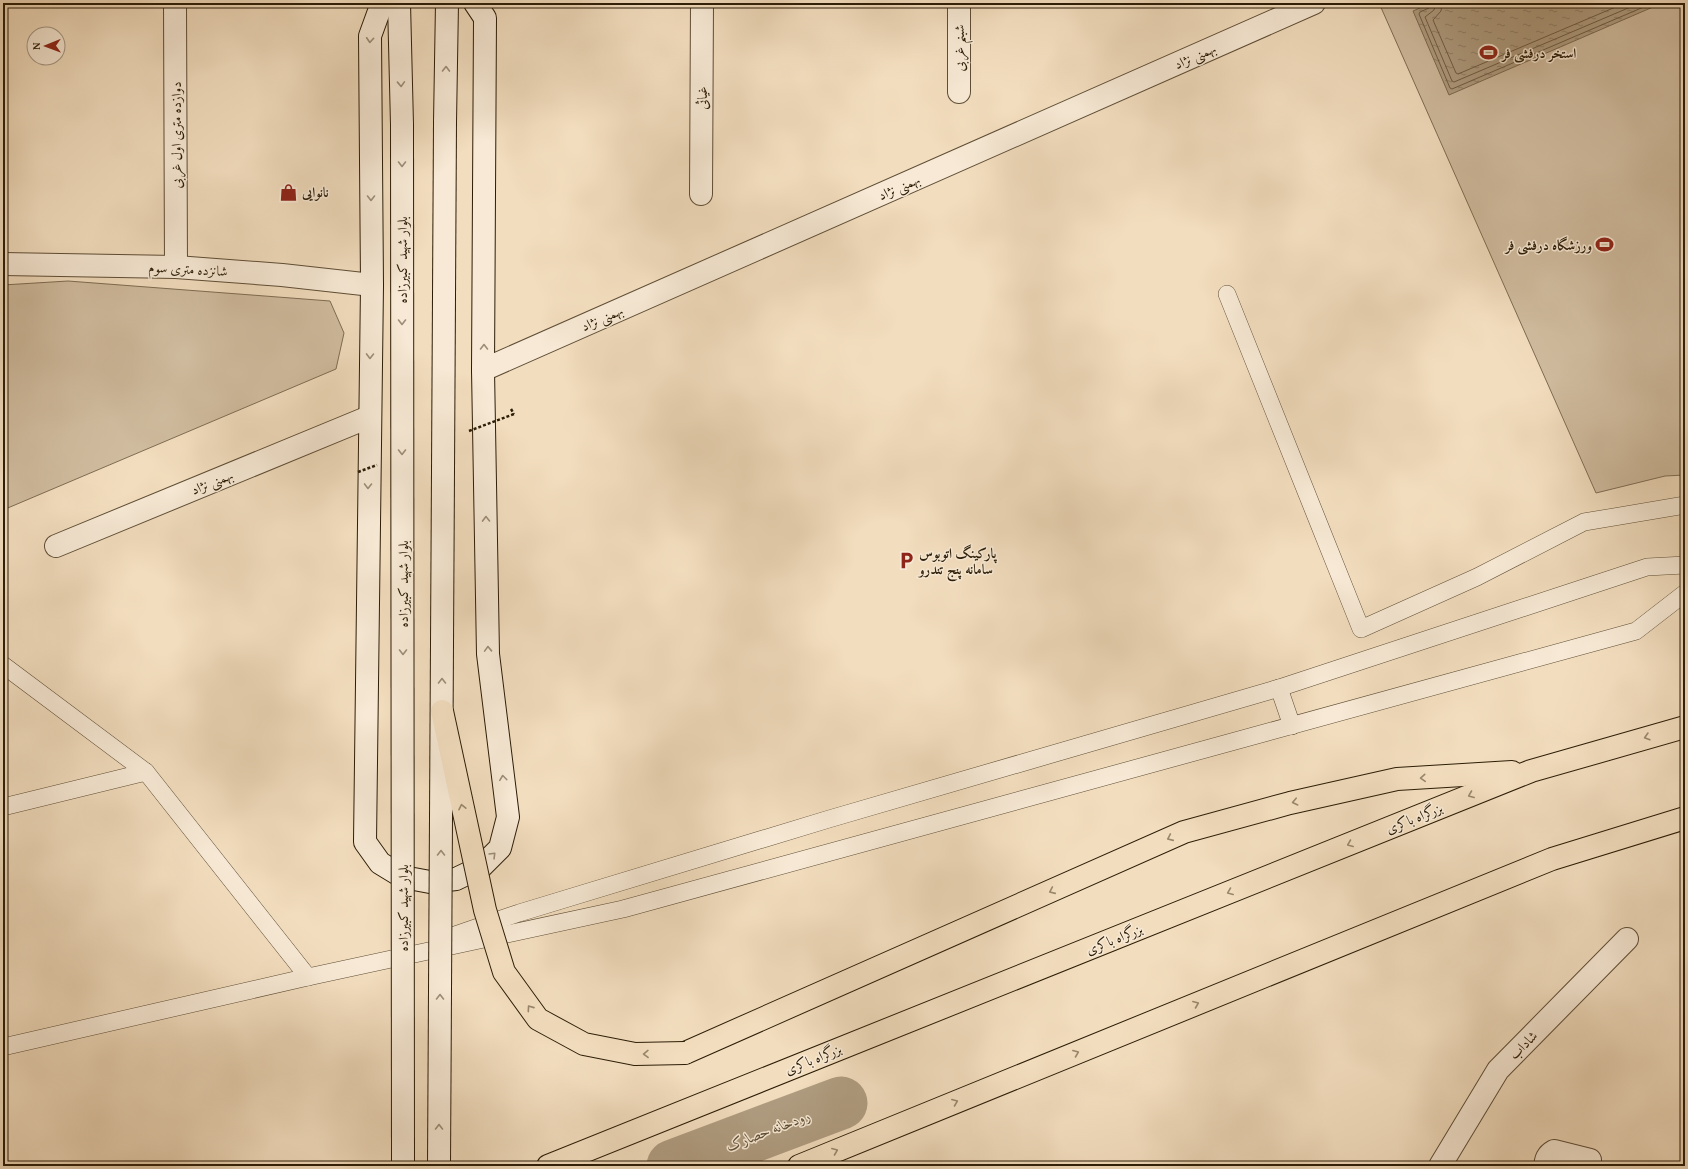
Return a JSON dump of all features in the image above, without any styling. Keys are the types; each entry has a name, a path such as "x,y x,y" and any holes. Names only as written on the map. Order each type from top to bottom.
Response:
{"highway":[{"path":"442,711 484,910 504,972 538,1019 584,1044 636,1054 685,1053 1184,832 1290,803 1397,779 1531,771"},
{"name":"بزرگراه باکری","path":"548,1166 1531,771 1685,727"},
{"path":"799,1166 1552,859 1685,818"}],"main road":[{"name":"دوازده متری اول غربی","path":"175,3 176,267"},
{"path":"382,3 370,36 372,285 369,417 365,842 380,863 403,877 430,882 456,879 481,867 500,848 508,817 488,654 484,370 485,18 475,3"},
{"name":"بلوار شهید کبیرزاده","path":"399,3 402,125 403,1166"},
{"path":"439,1166 447,3"},
{"name":"غیاثی","path":"701,194 702,3"},
{"name":"شبنم غربی","path":"959,3 959,92"},
{"name":"بهمنی نژاد","path":"484,370 1314,3"},
{"name":"شانزده متری سوم","path":"3,264 176,267 282,275 372,285"},
{"name":"بهمنی نژاد","path":"56,546 369,417"},
{"name":"شاداب","path":"1440,1166 1498,1070 1627,940"},
{"path":"1544,1166 1549,1154 1554,1151 1590,1160"}],"lane":[{"path":"1227,294 1361,629 1477,577 1584,522 1685,505"},
{"path":"381,961 549,904 829,819 1279,688 1647,567 1685,565"},
{"path":"3,1047 308,977 623,909 1636,631 1685,593"},
{"path":"3,665 146,772 308,977"},
{"path":"1279,688 1292,726"},
{"path":"3,807 146,772"}],"shaded area":[{"path":"1379,3 1685,3 1685,475 1665,476 1596,493"},
{"path":"68,281 330,301 344,333 336,369 3,510 3,285"}],"water":[{"name":"استخر درفشی فر","path":"1431,3 1651,3 1653,7 1449,95 1413,11"}],"waterway":[{"name":"رودخانه حصارک","path":"673,1166 841,1103"}],"place":[{"name":"استخر درفشی فر","path":"1489,53"},
{"name":"نانوایی","path":"289,192"},
{"name":"ورزشگاه درفشی فر","path":"1605,245"},
{"name":"پارکینگ اتوبوس سامانه پنج تندرو","path":"906,561"}]}
